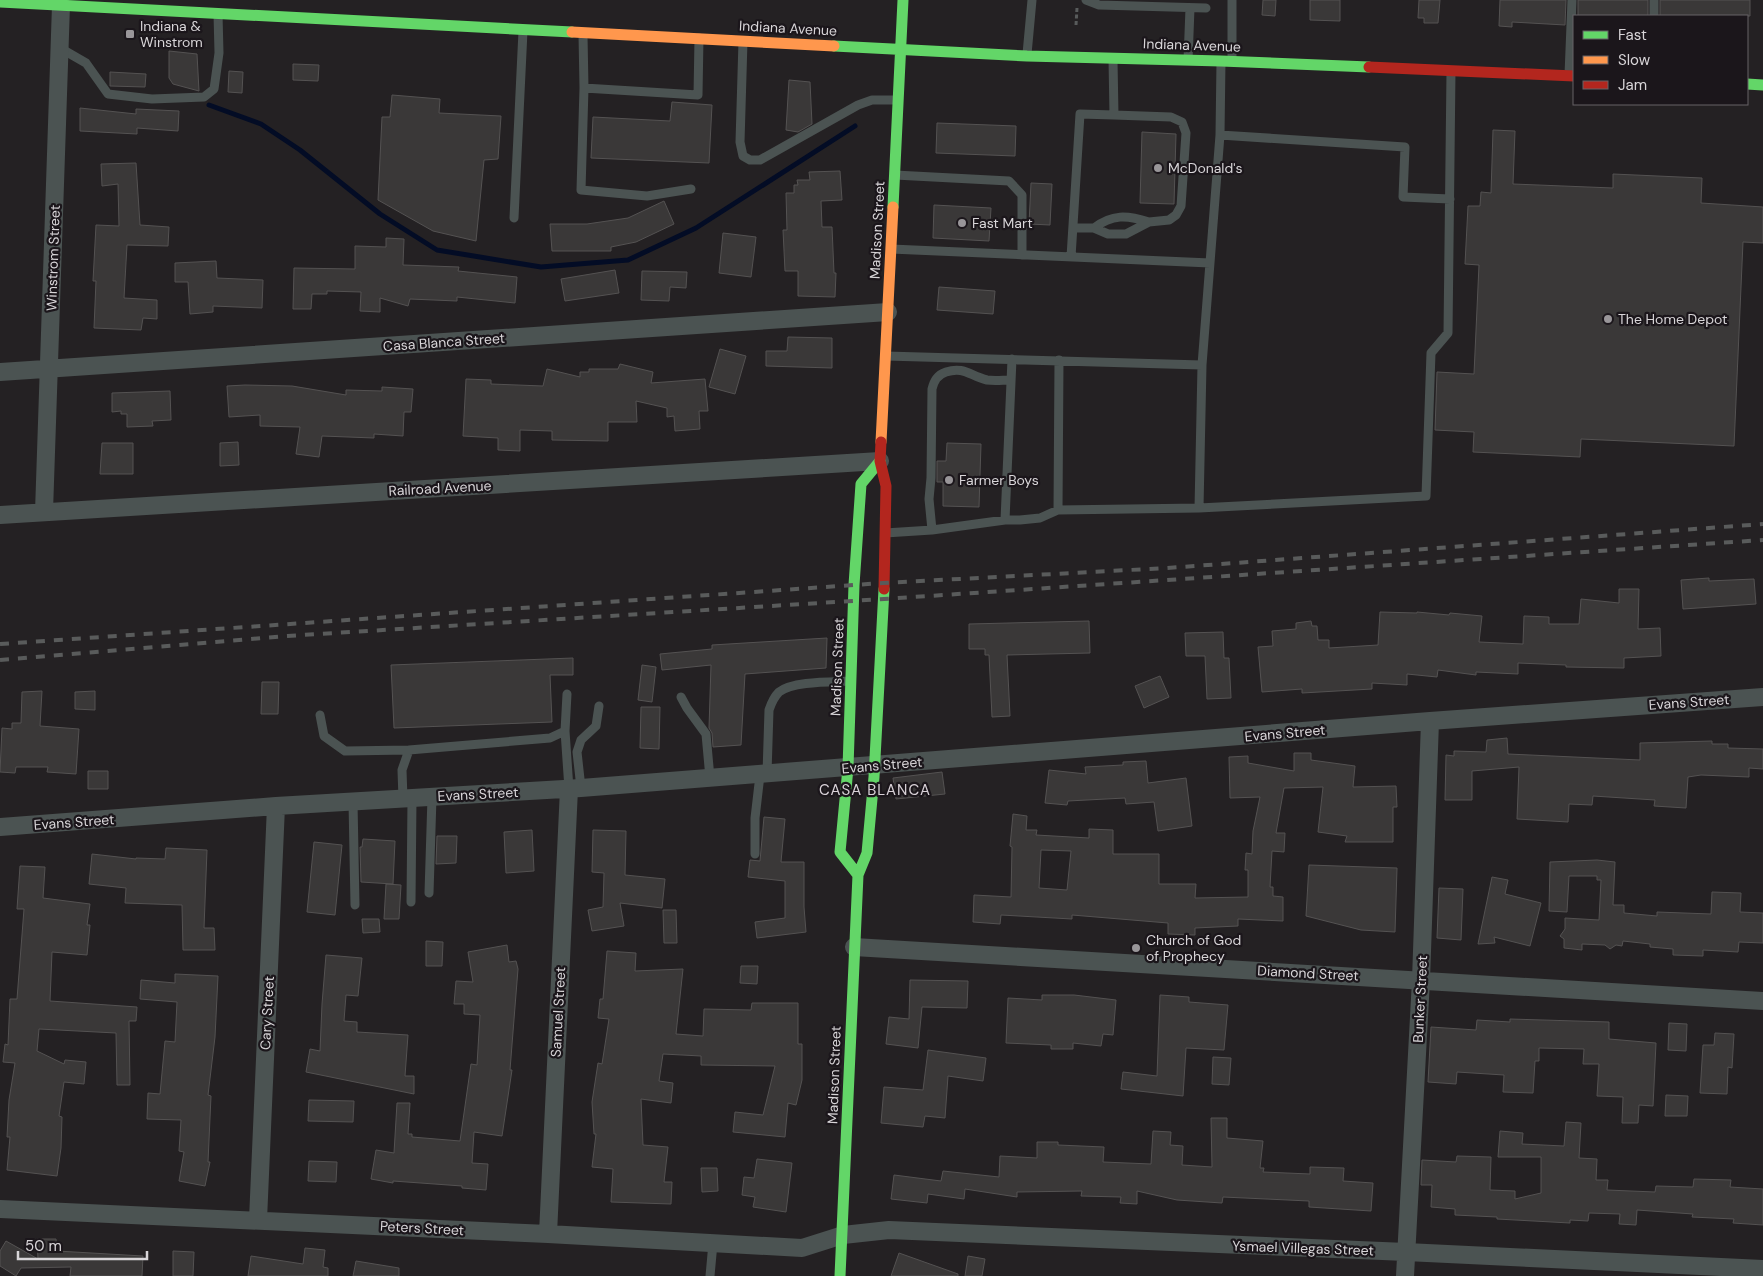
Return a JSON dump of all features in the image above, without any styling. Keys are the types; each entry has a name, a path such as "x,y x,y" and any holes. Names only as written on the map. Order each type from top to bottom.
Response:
{"street":[{"name":"Madison Street","path":"840,1276 858,875 867,853 875,765 884,599 886,486 880,461 903,0"},
{"name":"Indiana Avenue","path":"0,2 156,5 218,13 1027,56 1113,57 1571,74"},
{"name":"Winstrom Street","path":"44,512 60,48 50,3"},
{"path":"1748,84 1763,85"},
{"name":"Casa Blanca Street","path":"0,372 888,312"},
{"name":"Madison Street","path":"858,875 840,852 848,768 854,585 861,484 880,461"},
{"name":"Railroad Avenue","path":"0,515 880,461"},
{"name":"Evans Street","path":"0,827 276,806 575,789 1430,721 1763,697"},
{"name":"Bunker Street","path":"1405,1276 1421,980 1430,721"},
{"name":"Samuel Street","path":"548,1234 575,789"},
{"name":"Cary Street","path":"258,1220 276,806"},
{"name":"Diamond Street","path":"854,947 1763,1001"},
{"name":"Peters Street","path":"0,1209 548,1234 802,1248 843,1235"},
{"name":"Ysmael Villegas Street","path":"843,1235 889,1230 1763,1269"}],"lane":[{"path":"1027,56 1032,0"},
{"path":"1087,0 1099,5 1206,8"},
{"path":"1232,0 1233,24"},
{"path":"1198,508 1202,365 1220,135 1227,61 1238,0"},
{"path":"1571,74 1572,0"},
{"path":"1654,0 1654,15"},
{"path":"1188,60 1190,8"},
{"path":"60,48 86,63 108,94 152,99 204,97 214,89 219,53 218,13"},
{"path":"514,218 523,29"},
{"path":"583,32 584,88 580,190 647,196 690,189"},
{"path":"584,88 698,95 699,38"},
{"path":"743,41 740,142 743,156 750,160 760,160 858,105 872,100 899,100"},
{"path":"1113,57 1114,115"},
{"path":"885,533 932,530 1005,520 1040,518 1058,510 1198,508 1426,496 1430,353 1448,333 1452,70"},
{"path":"1071,257 1080,114 1171,117 1182,122 1186,133 1181,206 1176,215 1170,220 1148,222 1112,217 1094,228"},
{"path":"1220,135 1405,147 1403,197 1450,199"},
{"path":"895,175 1009,181 1022,195 1022,254"},
{"path":"1074,228 1094,228 1108,234 1121,235 1148,222"},
{"path":"891,249 1210,262"},
{"path":"886,356 1202,365"},
{"path":"1005,520 1012,359"},
{"path":"1058,510 1059,360"},
{"path":"932,530 929,499 932,389 934,381 941,374 955,369 967,371 989,380 1011,380"},
{"path":"755,854 755,818 763,774 768,710 772,700 779,692 791,686 850,681"},
{"path":"567,694 565,731 575,789"},
{"path":"681,697 686,708 706,734 710,778"},
{"path":"575,789 577,752 581,740 596,726 599,706"},
{"path":"320,715 324,736 345,751 409,750 550,738 565,731"},
{"path":"409,750 402,770 408,799 411,902"},
{"path":"429,893 432,797"},
{"path":"353,802 355,905"},
{"path":"710,1276 713,1243"}],"path":[{"path":"1076,25 1077,8"}],"building":[{"path":"1263,0 1276,0 1275,16 1262,15"},
{"path":"1310,0 1340,0 1340,21 1310,20"},
{"path":"1419,0 1440,0 1438,23 1424,23 1424,18 1418,18"},
{"path":"1500,0 1566,0 1565,25 1512,22 1512,27 1499,26"},
{"path":"1578,0 1648,0 1648,15 1578,15"},
{"path":"1660,0 1750,0 1750,16 1660,15"},
{"path":"169,51 197,54 199,91 173,84 169,78"},
{"path":"293,64 319,65 318,81 293,80"},
{"path":"229,71 243,72 242,93 228,92"},
{"path":"110,72 146,74 145,87 110,86"},
{"path":"789,80 810,82 812,124 798,132 786,130"},
{"path":"392,95 440,99 439,113 501,116 498,159 484,160 476,241 433,231 378,200 382,117 390,117"},
{"path":"672,102 712,105 709,163 591,158 593,117 670,121"},
{"path":"80,108 136,114 136,109 179,111 178,131 137,128 137,134 80,131"},
{"path":"937,123 1016,126 1015,156 936,153"},
{"name":"The Home Depot","path":"1493,130 1515,131 1513,184 1613,188 1613,174 1702,178 1701,203 1763,207 1763,243 1743,242 1734,446 1581,439 1580,457 1473,452 1474,432 1435,430 1437,372 1474,374 1479,265 1465,264 1468,206 1480,206 1481,192 1491,193"},
{"name":"McDonald's","path":"1142,132 1176,134 1174,204 1140,203"},
{"path":"136,163 140,225 169,227 168,246 127,245 124,298 157,300 157,319 143,318 141,330 94,328 96,281 93,281 96,225 119,226 118,184 102,186 101,164"},
{"path":"840,171 842,200 821,201 822,227 832,227 834,273 836,273 835,297 798,296 798,271 785,271 783,230 787,230 786,193 794,193 794,185 798,185 797,180 810,180 809,172"},
{"path":"1031,183 1052,184 1050,225 1029,224"},
{"path":"664,201 674,224 636,242 611,247 611,251 552,251 550,224 587,224 628,218"},
{"name":"Fast Mart","path":"934,205 991,208 989,241 933,238"},
{"path":"723,233 756,237 751,277 719,273"},
{"path":"386,238 404,239 403,265 459,267 458,271 517,277 515,303 457,297 457,301 410,299 408,306 380,298 380,312 360,311 361,292 327,291 327,294 312,294 311,309 293,309 294,268 355,269 355,246 386,247"},
{"path":"216,261 217,278 263,280 262,308 213,306 213,312 190,314 188,282 175,282 175,263"},
{"path":"615,270 619,293 565,301 561,279"},
{"path":"642,271 687,272 686,288 670,287 669,301 641,300"},
{"path":"939,287 995,291 993,314 937,310"},
{"path":"788,337 832,338 832,368 766,366 766,351 787,351"},
{"path":"720,349 746,356 735,394 709,387"},
{"path":"620,364 653,372 651,383 705,379 708,411 699,411 700,429 675,431 674,416 667,417 667,408 636,401 637,422 608,422 608,441 552,440 552,431 520,430 520,451 498,450 498,438 463,436 466,379 491,380 491,384 543,386 547,369 580,377 580,372 589,372 589,369 618,369"},
{"path":"227,386 292,386 346,395 346,390 382,391 382,387 413,389 411,412 404,412 403,436 374,434 374,438 322,436 319,457 296,454 300,427 260,426 260,415 229,417"},
{"path":"170,391 171,420 152,421 153,426 127,427 127,414 121,414 121,411 112,412 112,393"},
{"path":"238,442 239,465 220,466 220,443"},
{"path":"102,443 133,443 133,474 100,474"},
{"path":"947,443 981,444 979,507 943,506 943,482 937,482 937,461 946,461"},
{"path":"1709,578 1709,581 1754,579 1756,604 1683,609 1681,580"},
{"path":"1619,589 1639,589 1638,629 1660,628 1661,656 1624,658 1624,668 1566,667 1566,665 1518,663 1518,674 1476,672 1476,675 1438,670 1437,677 1407,674 1407,685 1372,683 1372,689 1302,693 1302,689 1262,692 1258,647 1273,646 1272,631 1296,629 1296,623 1311,621 1312,626 1317,626 1318,640 1329,640 1329,648 1378,645 1380,612 1417,612 1449,615 1450,613 1482,616 1479,642 1523,644 1524,616 1549,617 1549,624 1579,624 1581,599 1619,603"},
{"path":"1089,621 1090,653 1007,655 1010,716 992,717 989,655 985,655 985,649 969,649 969,624"},
{"path":"1223,632 1224,658 1229,658 1231,698 1207,699 1205,656 1186,656 1185,633"},
{"path":"827,638 826,668 745,674 741,745 713,747 712,733 709,728 711,665 662,670 660,654 712,649 712,645"},
{"path":"573,658 573,675 550,675 552,722 394,728 391,665"},
{"path":"642,665 656,667 652,702 638,700"},
{"path":"1160,676 1169,697 1144,708 1135,686"},
{"path":"262,682 279,682 278,714 261,714"},
{"path":"42,691 40,726 79,729 76,774 47,772 48,767 16,767 15,773 0,772 2,728 12,729 12,723 21,723 22,692"},
{"path":"95,691 95,710 75,709 75,692"},
{"path":"641,707 660,707 659,749 640,748"},
{"path":"1507,738 1508,754 1640,760 1640,743 1712,741 1712,744 1728,744 1728,748 1763,749 1763,769 1749,768 1749,777 1701,775 1688,777 1686,808 1654,806 1655,800 1593,796 1592,805 1569,804 1568,822 1517,819 1519,767 1472,771 1472,800 1445,800 1446,755 1454,756 1454,751 1486,752 1487,740"},
{"path":"1294,753 1311,753 1311,760 1355,766 1353,787 1396,786 1397,807 1393,807 1393,842 1345,842 1347,836 1318,832 1323,787 1284,788 1276,833 1285,833 1284,852 1272,851 1270,887 1273,887 1273,896 1283,897 1283,921 1238,919 1238,926 1195,928 1195,935 1168,934 1168,923 1072,915 1072,919 1001,915 1000,924 973,922 974,895 1011,897 1012,847 1010,846 1013,814 1027,816 1026,830 1037,830 1036,835 1089,838 1089,829 1113,830 1113,854 1159,854 1159,884 1196,884 1195,898 1248,897 1248,870 1245,870 1246,853 1252,854 1253,831 1260,797 1230,798 1229,757 1248,756 1248,763 1294,771","holes":["1041,850 1071,851 1067,890 1039,888"]},
{"path":"1146,761 1148,783 1186,778 1192,826 1158,831 1154,802 1126,804 1125,798 1068,801 1067,805 1045,803 1049,770 1086,774 1085,767 1123,765 1123,762"},
{"path":"88,771 108,771 108,789 88,789"},
{"path":"942,772 945,794 896,799 893,778"},
{"path":"764,817 785,819 781,862 804,862 806,932 757,938 755,922 785,918 785,881 748,877 750,860 760,861"},
{"path":"532,830 534,871 506,873 504,832"},
{"path":"593,830 626,831 625,875 665,879 662,908 620,903 624,926 592,931 588,910 603,907 604,873 592,872"},
{"path":"437,836 457,836 456,863 436,864"},
{"path":"363,839 395,841 393,884 361,882 360,847 362,847"},
{"path":"314,842 342,845 335,915 307,912"},
{"path":"166,848 207,850 204,928 214,928 215,950 183,950 182,905 125,903 126,888 89,884 92,854 136,859 165,859"},
{"path":"1597,860 1615,862 1613,905 1624,905 1624,913 1657,916 1657,912 1711,914 1712,892 1741,893 1740,912 1763,913 1763,943 1739,942 1738,952 1703,950 1703,956 1673,955 1673,949 1650,947 1650,944 1623,941 1622,946 1616,945 1610,949 1605,945 1582,944 1582,950 1564,948 1564,939 1560,936 1565,929 1565,918 1599,920 1601,880 1597,880 1597,876 1569,876 1567,912 1549,911 1550,862"},
{"path":"1309,865 1397,868 1395,932 1361,930 1306,916"},
{"path":"20,866 45,867 43,898 90,904 87,925 90,925 87,955 52,952 50,1001 137,1007 136,1021 129,1021 130,1085 117,1085 116,1033 39,1029 37,1051 64,1064 65,1060 86,1062 84,1084 64,1082 59,1116 62,1117 61,1148 57,1176 7,1170 10,1137 7,1137 9,1100 15,1063 3,1062 5,1044 8,1045 10,999 17,999 24,909 17,909"},
{"path":"1492,877 1508,880 1505,894 1541,903 1530,946 1494,937 1495,943 1478,944"},
{"path":"386,884 401,885 399,919 384,919"},
{"path":"1439,888 1463,889 1461,940 1437,938"},
{"path":"663,910 676,910 677,943 664,943"},
{"path":"362,919 379,919 380,932 363,933"},
{"path":"426,941 443,942 442,966 426,966"},
{"path":"507,945 509,962 516,961 518,969 510,1070 512,1070 502,1136 474,1132 472,1163 488,1164 486,1190 462,1188 462,1186 393,1181 393,1183 371,1179 376,1150 394,1153 397,1103 410,1103 408,1134 412,1134 412,1137 460,1141 471,1064 477,1065 480,1015 464,1014 464,1004 454,1004 456,981 473,982 468,952"},
{"path":"607,951 636,953 635,971 683,969 676,1034 703,1036 704,1009 751,1010 752,1003 798,1003 798,1044 802,1044 802,1080 796,1105 788,1103 785,1137 733,1132 735,1112 763,1115 775,1066 701,1065 701,1056 663,1054 659,1081 673,1083 671,1103 641,1099 643,1145 668,1147 664,1182 672,1182 671,1204 611,1202 613,1169 592,1167 596,1134 594,1134 592,1102 598,1063 602,1064 609,1019 598,1018 600,999 603,999"},
{"path":"326,955 362,958 358,996 346,995 344,1021 357,1022 357,1032 408,1035 405,1076 414,1076 414,1094 306,1072 310,1049 320,1051"},
{"path":"741,966 758,966 757,984 740,983"},
{"path":"175,974 218,976 215,1037 208,1095 211,1096 208,1162 210,1162 205,1186 179,1181 184,1152 179,1151 181,1120 147,1119 148,1093 160,1094 165,1041 175,1042 177,1002 140,999 141,980 175,983"},
{"path":"910,980 968,981 967,1008 922,1007 918,1048 886,1044 889,1017 909,1019"},
{"path":"1042,995 1074,995 1116,1000 1113,1035 1103,1034 1101,1046 1073,1043 1073,1049 1051,1049 1051,1045 1006,1043 1008,998 1042,1000"},
{"path":"1160,995 1189,997 1189,1002 1228,1005 1224,1050 1186,1048 1183,1096 1121,1089 1123,1072 1157,1076"},
{"path":"1510,1019 1609,1022 1609,1039 1656,1043 1653,1106 1639,1105 1638,1123 1622,1123 1623,1097 1597,1096 1599,1064 1583,1064 1584,1049 1539,1048 1539,1061 1535,1061 1533,1093 1503,1092 1504,1075 1457,1072 1456,1084 1428,1082 1431,1027 1476,1030 1477,1020 1510,1022"},
{"path":"1669,1023 1687,1024 1686,1051 1668,1050"},
{"path":"1715,1033 1734,1034 1732,1068 1728,1067 1727,1094 1700,1093 1703,1045 1714,1045"},
{"path":"928,1050 986,1058 983,1081 948,1076 945,1118 925,1116 923,1127 881,1123 884,1087 923,1090"},
{"path":"1213,1057 1231,1058 1229,1085 1212,1084"},
{"path":"1666,1095 1688,1096 1687,1116 1665,1116"},
{"path":"309,1100 354,1101 353,1122 308,1121"},
{"path":"1211,1118 1227,1118 1227,1138 1263,1141 1260,1168 1264,1168 1263,1172 1310,1174 1310,1167 1344,1168 1343,1181 1373,1183 1371,1211 1309,1207 1309,1201 1223,1197 1222,1203 1177,1200 1137,1191 1137,1204 1120,1203 1121,1197 1081,1196 1082,1191 1017,1192 1017,1197 965,1189 964,1199 928,1194 927,1203 891,1199 894,1175 941,1181 943,1171 999,1177 1000,1156 1037,1158 1037,1142 1058,1142 1058,1145 1104,1147 1103,1162 1151,1164 1153,1131 1171,1132 1170,1145 1183,1146 1182,1165 1212,1167"},
{"path":"1566,1122 1581,1123 1579,1158 1597,1159 1596,1180 1608,1180 1607,1190 1655,1192 1656,1186 1693,1187 1694,1179 1731,1180 1730,1187 1763,1189 1763,1225 1733,1223 1734,1219 1692,1217 1693,1214 1637,1210 1636,1225 1619,1224 1620,1214 1589,1213 1588,1221 1570,1220 1570,1223 1455,1215 1455,1209 1431,1207 1432,1185 1421,1185 1422,1160 1456,1162 1457,1156 1491,1157 1490,1190 1515,1191 1515,1199 1541,1193 1541,1157 1498,1157 1500,1131 1523,1133 1522,1144 1564,1146"},
{"path":"757,1159 792,1163 786,1212 753,1207 755,1197 742,1195 744,1177 754,1178"},
{"path":"309,1161 337,1162 336,1182 308,1181"},
{"path":"701,1168 717,1168 718,1191 702,1192"},
{"path":"37,1239 56,1239 57,1251 143,1256 142,1276 70,1276 71,1267 21,1268 16,1276 0,1266 0,1251 6,1241 38,1259"},
{"path":"305,1248 325,1250 323,1267 328,1268 328,1276 248,1276 251,1256 303,1264"},
{"path":"173,1251 194,1252 193,1276 173,1276"},
{"path":"899,1253 958,1274 958,1276 891,1276"},
{"path":"968,1256 985,1259 982,1276 965,1276"},
{"path":"356,1261 399,1268 399,1276 353,1276"}],"waterway":[{"path":"209,105 261,124 300,150 380,214 437,250 541,267 628,260 696,228 855,126"}],"railway":[{"path":"0,644 883,583 1167,568 1763,524"},
{"path":"0,660 286,636 884,599 1763,540"}],"traffic: fast":[{"path":"893,207 903,0"},
{"path":"0,2 572,32"},
{"path":"834,46 1027,56 1369,67"},
{"path":"1748,84 1763,85"},
{"path":"858,875 840,852 848,768 854,585 861,484 880,461"},
{"path":"840,1276 858,875 867,853 874,777 884,589"}],"traffic: slow":[{"path":"572,32 834,46"},
{"path":"881,442 893,207"}],"traffic: jam":[{"path":"1369,67 1573,76"},
{"path":"881,442 880,461 886,486 884,589"}],"place":[{"name":"Indiana & Winstrom","path":"130,34"},
{"name":"McDonald's","path":"1158,168"},
{"name":"Fast Mart","path":"962,223"},
{"name":"The Home Depot","path":"1608,319"},
{"name":"Farmer Boys","path":"949,480"},
{"name":"Church of God of Prophecy","path":"1136,948"}],"district":[{"name":"CASA BLANCA","path":"875,790"}]}
